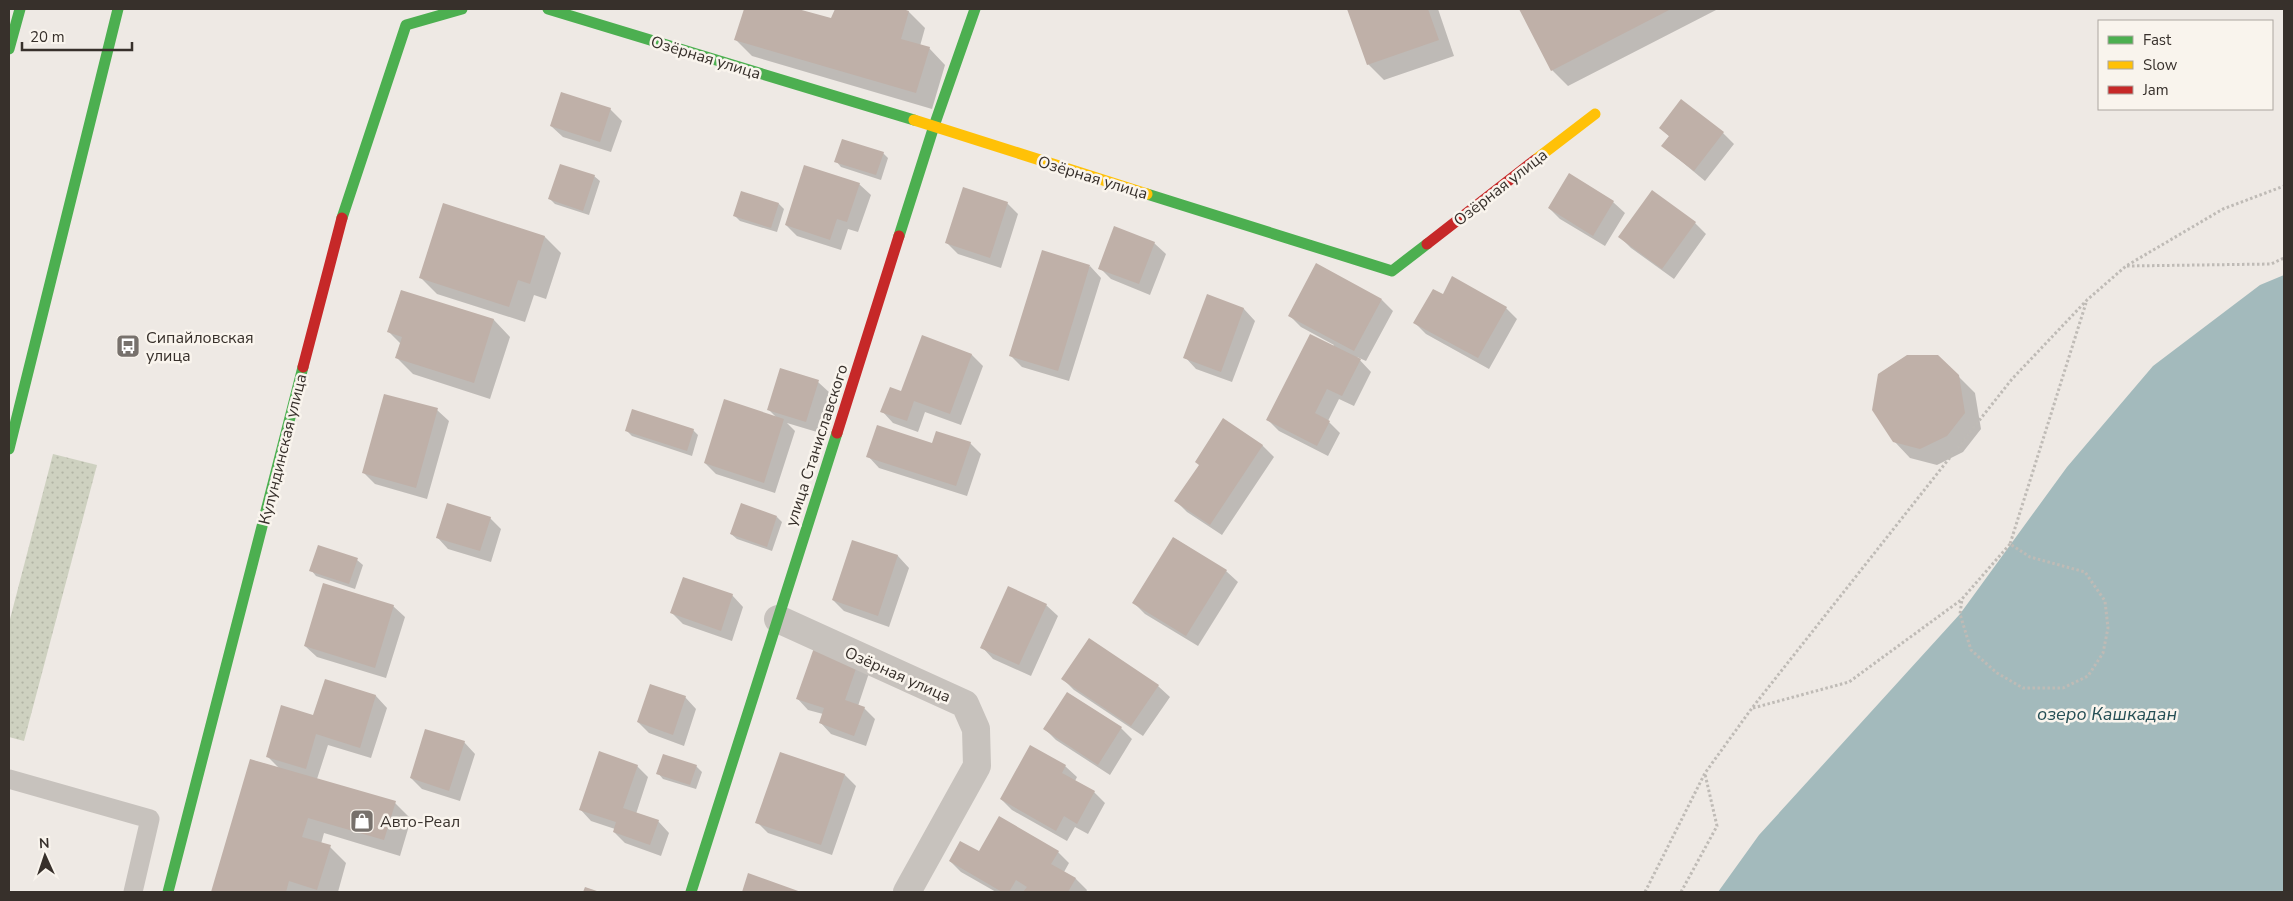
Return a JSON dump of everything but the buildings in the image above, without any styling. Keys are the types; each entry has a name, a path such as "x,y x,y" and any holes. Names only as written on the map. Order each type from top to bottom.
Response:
{"street":[{"path":"9,49 20,9"},
{"path":"9,449 118,9"},
{"path":"407,17 462,9"},
{"name":"Озёрная улица","path":"548,9 934,126 1392,271 1595,114"},
{"name":"улица Станиславского","path":"691,892 934,126 975,9"},
{"name":"Кулундинская улица","path":"168,892 339,226 407,17"},
{"name":"Озёрная улица","path":"778,619 965,704 976,729 977,766 907,892"}],"lane":[{"path":"9,779 150,819 133,892"}],"path":[{"path":"1645,892 1705,773 1752,708 2012,379 2087,300 2126,266 2223,209 2284,186"},
{"path":"2126,266 2271,264 2284,258"},
{"path":"1752,708 1849,682 1962,599 2010,544 2087,300"},
{"path":"1962,599 1960,614 1971,650 1998,673 2023,688 2063,688 2088,676 2103,654 2108,628 2105,601 2085,572 2030,557 2010,544"},
{"path":"1681,892 1717,826 1705,773"}],"green space":[{"path":"53,454 97,465 24,741 9,737 9,623"}],"water":[{"name":"озеро Кашкадан","path":"2284,275 2284,892 1718,892 1759,835 1960,614 2067,467 2153,366 2260,285"}],"traffic: fast":[{"path":"9,49 20,9"},
{"path":"9,449 118,9"},
{"path":"342,218 406,25 462,9"},
{"path":"548,9 914,120"},
{"path":"899,236 934,126 975,9"},
{"path":"1147,194 1392,271 1427,244"},
{"path":"168,892 303,367"},
{"path":"691,892 837,433"}],"traffic: slow":[{"path":"1535,160 1595,114"},
{"path":"914,120 1147,194"}],"traffic: jam":[{"path":"1427,244 1535,160"},
{"path":"303,367 342,218"},
{"path":"837,433 899,236"}],"place":[{"name":"Сипайловская улица","path":"128,346"},
{"name":"Авто-Реал","path":"362,821"}]}
